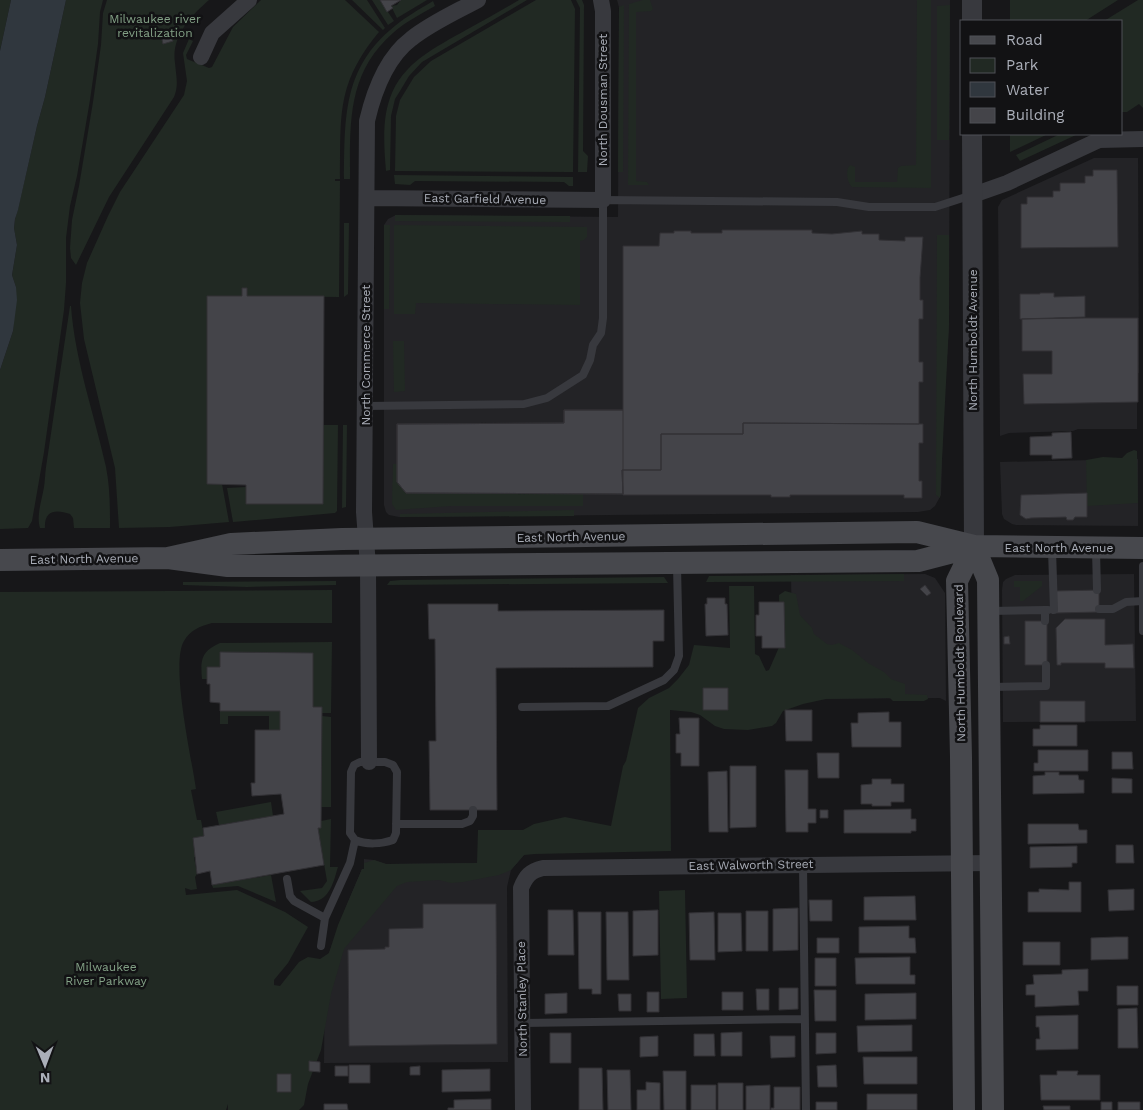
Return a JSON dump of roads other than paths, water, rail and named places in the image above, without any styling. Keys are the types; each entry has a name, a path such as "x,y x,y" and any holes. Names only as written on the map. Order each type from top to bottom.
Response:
{"main road":[{"name":"East North Avenue","path":"168,558 231,544 366,539 594,538 917,532 974,546 1143,548"},
{"path":"594,538 594,564"},
{"name":"East North Avenue","path":"0,560 168,558 228,566 918,561 974,546"},
{"path":"974,546 988,580 993,1110"},
{"name":"North Humboldt Boulevard","path":"964,1110 957,582 974,546"}],"street":[{"path":"201,57 212,33 249,0"},
{"name":"North Commerce Street","path":"369,762 368,566 364,512 367,121 380,79 397,53 412,38 478,0"},
{"name":"North Dousman Street","path":"601,0 603,11 602,200"},
{"path":"972,0 972,20"},
{"name":"North Humboldt Avenue","path":"972,135 974,546"},
{"path":"973,195 1007,183 1100,140 1143,139"},
{"name":"East Garfield Avenue","path":"366,198 602,200"},
{"name":"East Walworth Street","path":"521,888 526,876 533,870 543,868 992,863"},
{"name":"North Stanley Place","path":"521,888 524,1110"}],"lane":[{"path":"366,406 524,404 547,398 583,375 590,360 593,345 601,333 603,318 602,200 837,202 869,207 936,207 973,195"},
{"path":"988,611 1054,610 1052,548"},
{"path":"1096,548 1097,590"},
{"path":"522,707 608,706 664,680 674,670 679,656 677,564"},
{"path":"1143,566 1143,631"},
{"path":"1099,609 1114,609 1126,602 1143,601"},
{"path":"1045,610 1045,621"},
{"path":"989,687 1046,686 1046,665"},
{"path":"360,762 385,762 393,766 397,772 396,824 396,833 393,840 385,843 361,843 354,840 350,833 351,772 354,765 360,762"},
{"path":"396,824 462,824 470,821 473,816 473,810"},
{"path":"321,946 324,918 350,863 354,840"},
{"path":"803,865 806,1110"},
{"path":"287,879 290,896 294,901 324,918"},
{"path":"523,1023 805,1019"}],"water":[{"path":"11,0 66,0 45,97 15,219 14,228 17,245 12,275 16,287 17,300 13,331 0,370 0,51"}],"park label":[{"name":"Milwaukee river revitalization","path":"155,26"},
{"name":"Milwaukee River Parkway","path":"106,974"}]}
